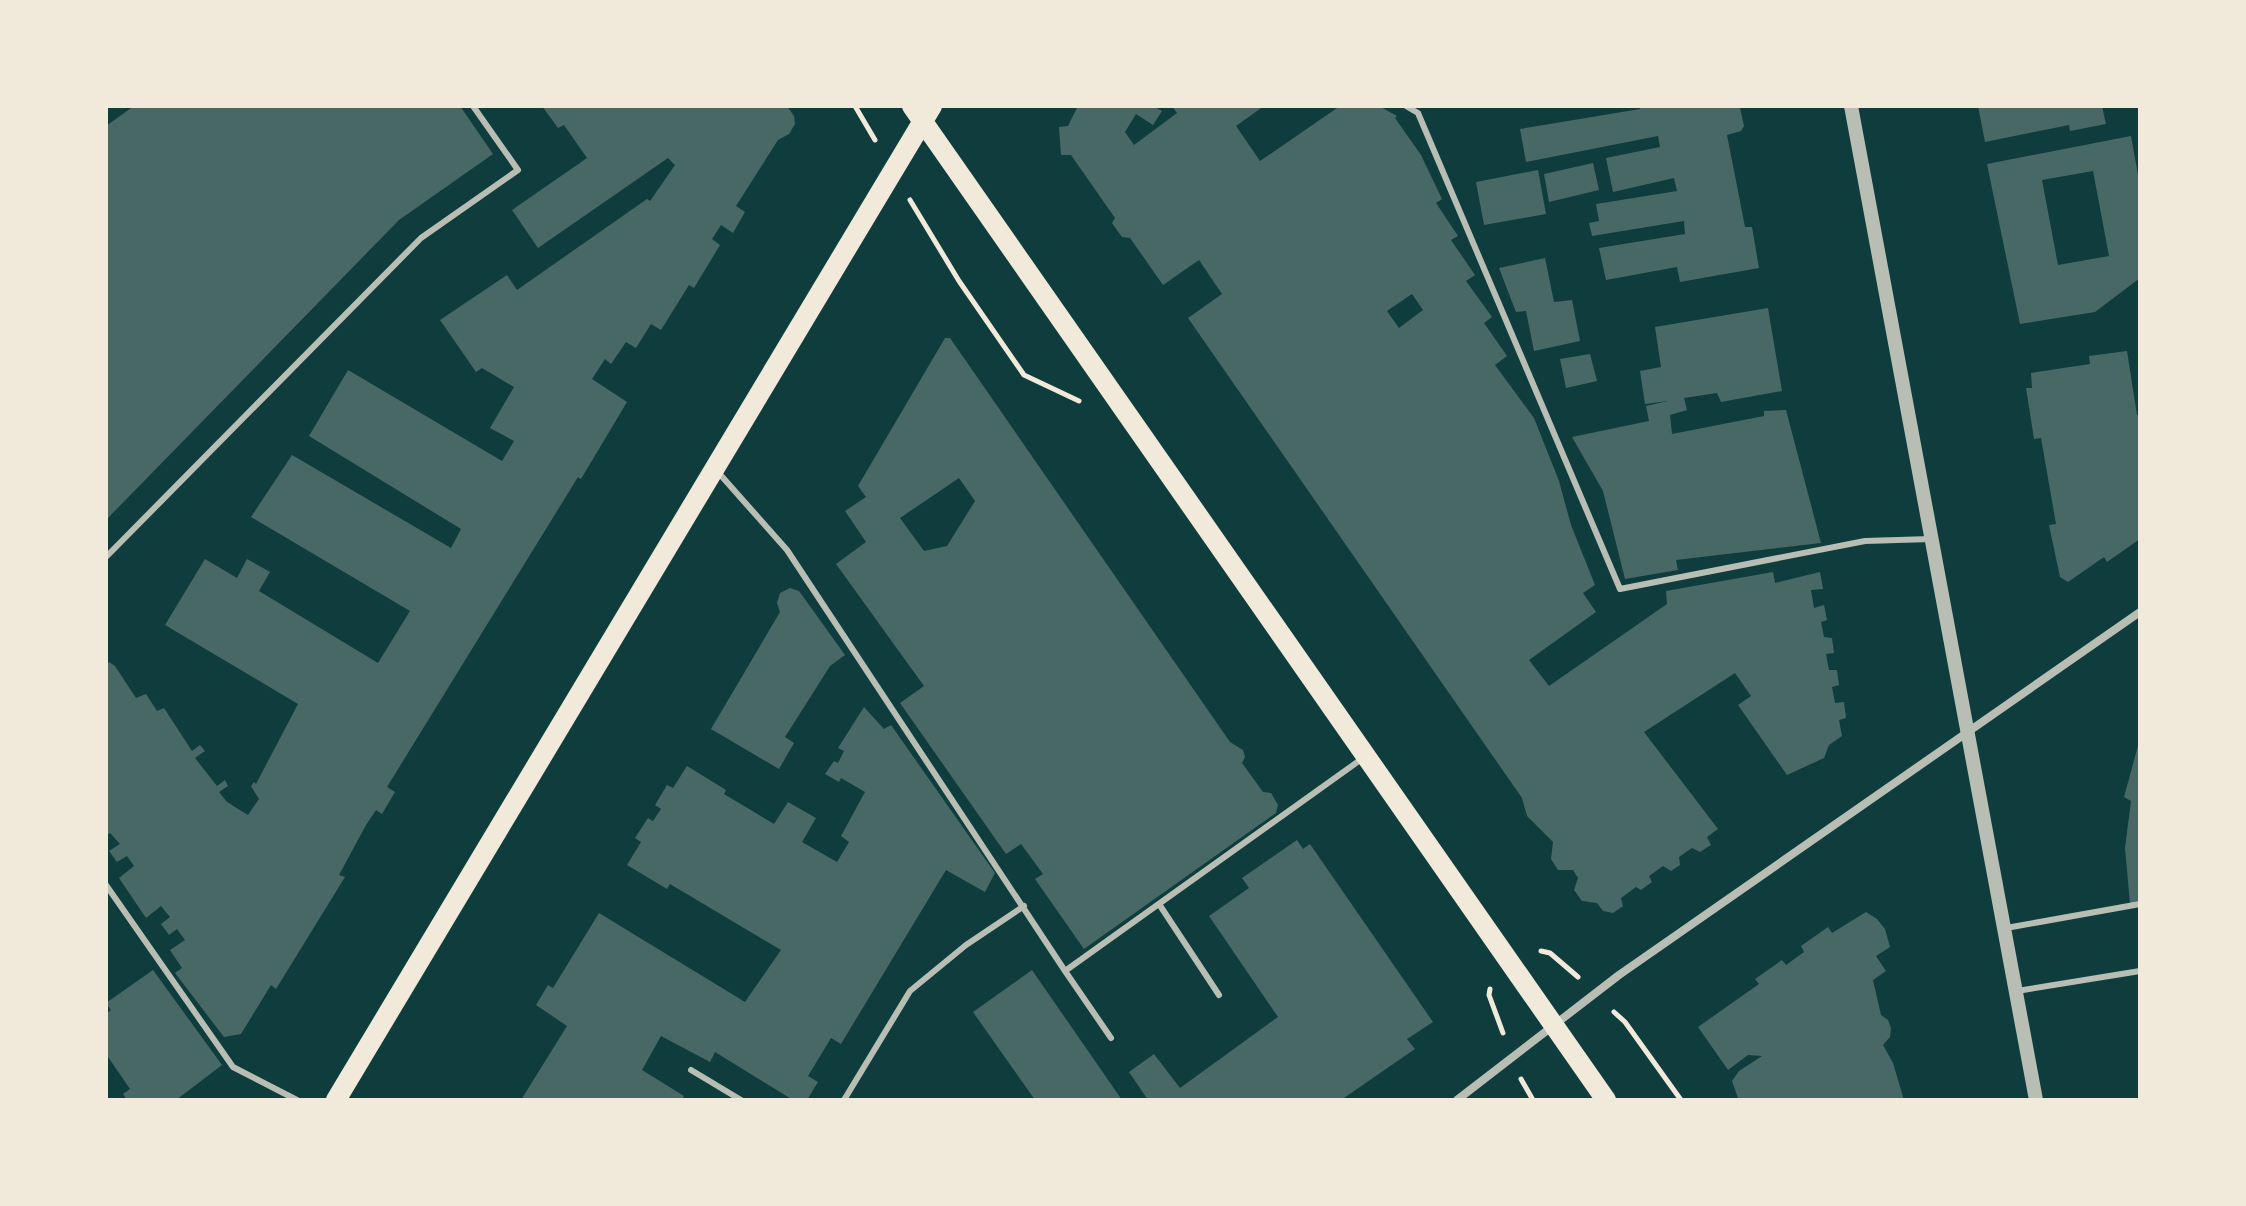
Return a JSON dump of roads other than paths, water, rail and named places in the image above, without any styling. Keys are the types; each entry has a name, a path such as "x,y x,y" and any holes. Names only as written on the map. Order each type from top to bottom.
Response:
{"main road":[{"path":"336,1100 715,469 923,111 1135,427 1606,1100"}],"street":[{"path":"1851,106 2036,1100"},
{"path":"1457,1100 1595,993 2140,612"}],"lane":[{"path":"106,557 421,238 518,170 473,106"},
{"path":"1406,106 1418,110 1620,589 1865,541 1931,539"},
{"path":"715,469 787,550 1111,1038"},
{"path":"1065,971 1367,755"},
{"path":"106,885 233,1067 297,1100"},
{"path":"1159,904 1219,995"},
{"path":"2005,928 2140,904"},
{"path":"844,1100 910,991 966,945 1024,906"},
{"path":"2017,991 2140,971"},
{"path":"691,1070 741,1100"}]}
